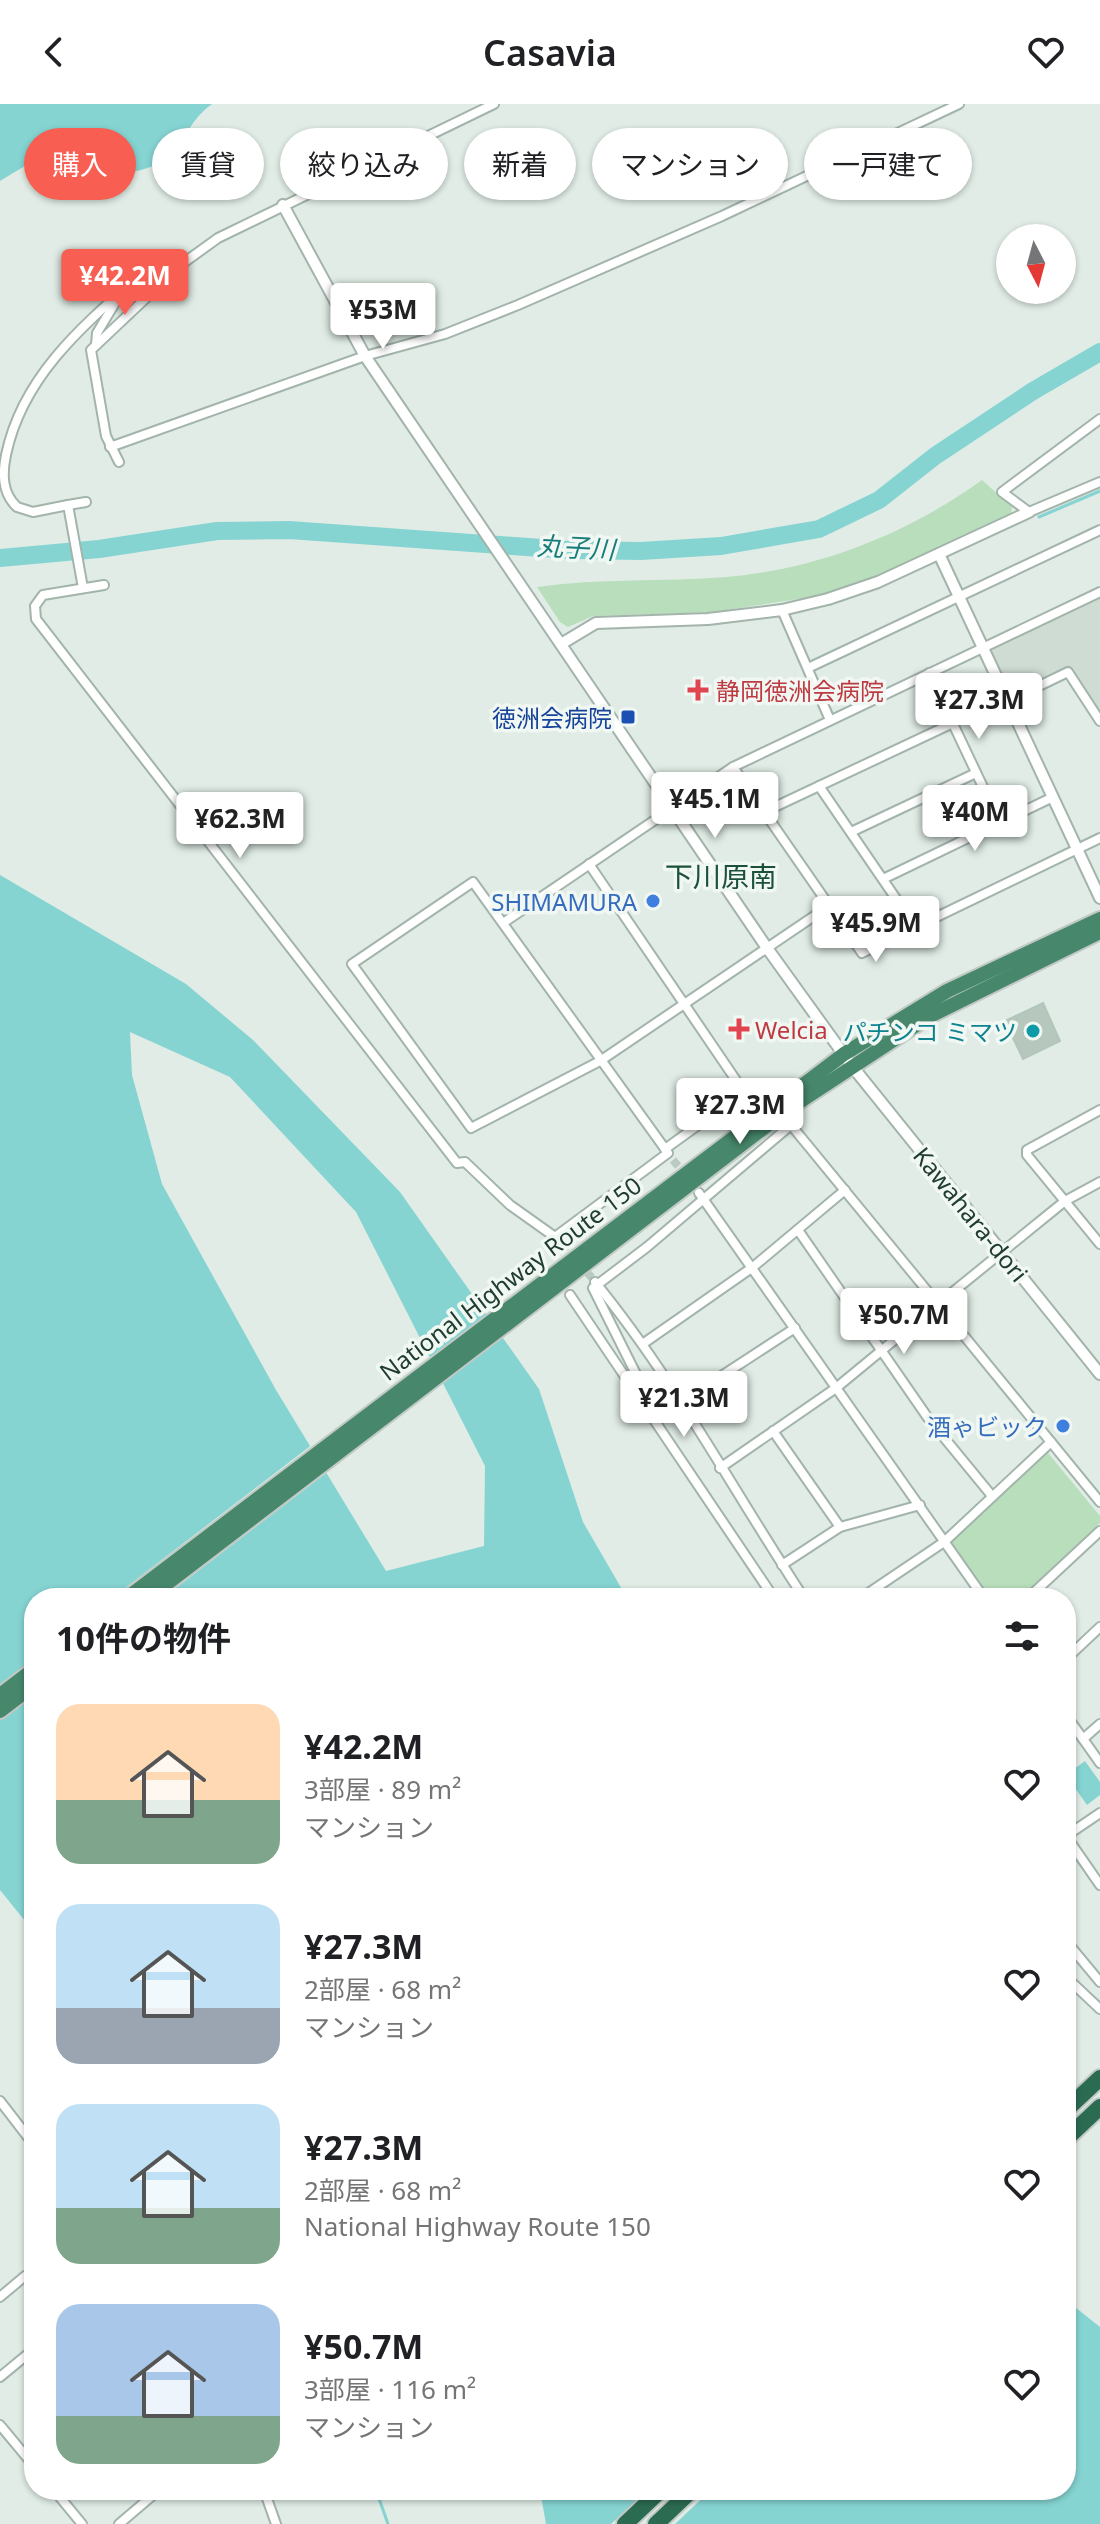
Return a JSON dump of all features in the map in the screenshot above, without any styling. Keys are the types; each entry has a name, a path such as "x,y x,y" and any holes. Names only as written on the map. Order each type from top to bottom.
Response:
{"highway":[{"name":"National Highway Route 150","path":"140,1588 736,1147 848,1060 947,991 1100,919"},
{"name":"National Highway Route 150","path":"848,1060 1100,932"},
{"name":"National Highway Route 150","path":"161,1588 550,1282"},
{"path":"0,1695 24,1677"},
{"path":"0,1711 24,1693"},
{"path":"1076,2101 1100,2078"},
{"path":"1076,2130 1100,2107"},
{"path":"625,2524 650,2500"},
{"path":"656,2524 681,2500"}],"street":[{"path":"119,462 110,447 91,350 96,345 193,254 283,205 494,104"},
{"path":"110,447 365,356 445,334 518,305 722,216 959,104"},
{"name":"Kawahara-dori","path":"283,205 365,356 767,948 848,1060 1100,1374"},
{"path":"86,502 33,512 23,511 12,502 4,478 10,439 21,408 48,363 134,280 97,333 96,345"},
{"path":"1029,512 1002,492 1100,419"},
{"path":"561,644 596,623 708,619 782,610 878,582 1100,482"},
{"path":"68,505 83,588"},
{"path":"808,668 1100,530"},
{"path":"939,554 1100,898"},
{"path":"104,585 43,595 35,606 41,627 457,1163 465,1162 510,1205 562,1245"},
{"path":"503,923 733,767 1100,592"},
{"path":"782,610 830,720"},
{"path":"1008,701 1068,672 1100,721"},
{"path":"929,673 1000,823"},
{"path":"764,812 953,723"},
{"path":"733,767 862,953 1100,838"},
{"path":"851,832 976,773"},
{"path":"819,786 916,928"},
{"path":"883,879 1053,797"},
{"path":"555,1237 669,1154 744,1092 589,864"},
{"path":"669,1154 600,1061 473,882 352,964 471,1128 600,1061 829,906"},
{"path":"1100,1110 1027,1150 1027,1155 1100,1244"},
{"path":"650,1416 648,1398 593,1288 594,1281 647,1247 701,1195 791,1125 1100,1502"},
{"path":"720,1468 836,1388 1065,1201 1100,1182"},
{"path":"644,1343 753,1267 845,1190"},
{"path":"701,1195 977,1588"},
{"path":"798,1230 928,1418 992,1496"},
{"path":"594,1281 644,1343 683,1401 720,1468 797,1588"},
{"path":"570,1295 767,1588"},
{"path":"683,1401 795,1328"},
{"path":"773,1431 840,1527"},
{"path":"876,1588 944,1542 1051,1442"},
{"path":"782,1565 840,1527 920,1505"},
{"path":"1039,1588 1100,1531"},
{"path":"1076,1650 1100,1627"},
{"path":"1083,1739 1100,1724"},
{"path":"1076,1729 1100,1763"},
{"path":"1076,1829 1100,1813"},
{"path":"1076,1850 1100,1885"},
{"path":"1076,1953 1100,1982"},
{"path":"1076,1986 1100,2009"},
{"path":"0,2101 24,2132"},
{"path":"0,2297 24,2277"},
{"path":"0,2377 24,2359"},
{"path":"0,2425 24,2454"},
{"path":"62,2500 82,2524"},
{"path":"119,2524 147,2500"},
{"path":"268,2500 276,2524"}],"shaded area":[{"path":"1100,597 1100,713 1070,666 1009,696 987,649"}],"green space":[{"path":"982,480 1012,507 1011,514 893,570 824,595 713,612 593,616 568,627 560,622 537,587 584,582 727,577 795,566 861,546 893,532"},
{"path":"1048,1453 1100,1516 1100,1523 1031,1588 982,1588 952,1547 952,1541"}],"water":[{"path":"0,104 212,104 190,128 152,128 152,166 136,171 136,128 24,128 24,167 0,181"},
{"path":"0,875 186,984 253,1040 400,1192 539,1389 583,1522 621,1588 24,1588 24,1920 0,1890","holes":["130,1032 230,1077 356,1212 485,1466 484,1546 386,1571 276,1390 162,1184 132,1075"]},
{"path":"1085,1761 1100,1782 1100,1795 1087,1805 1076,1789 1076,1768"},
{"path":"1076,2308 1100,2327 1100,2524 546,2524 542,2500 1076,2500"}],"pier":[{"path":"313,1444 329,1471 176,1588 125,1588"},
{"path":"636,2500 700,2500 675,2524 611,2524"}],"building":[{"name":"パチンコ ミマツ","path":"1043,1003 1060,1041 1023,1059 1005,1021"}],"waterway":[{"name":"丸子川","path":"0,558 99,549 217,531 289,530 569,550 641,551 721,546 819,529 879,500 935,456 1033,391 1100,352"},
{"path":"1039,517 1100,491"},
{"path":"380,2500 388,2524"}],"tunnel":[{"path":"673,1160 688,1178"},
{"path":"562,1245 593,1279"}],"place":[{"name":"静岡徳洲会病院","path":"698,690"},
{"name":"徳洲会病院","path":"628,717"},
{"name":"SHIMAMURA","path":"653,901"},
{"name":"Welcia","path":"739,1029"},
{"name":"パチンコ ミマツ","path":"1033,1031"},
{"name":"酒ゃビック","path":"1063,1426"}],"district":[{"name":"下川原南","path":"721,876"}]}
